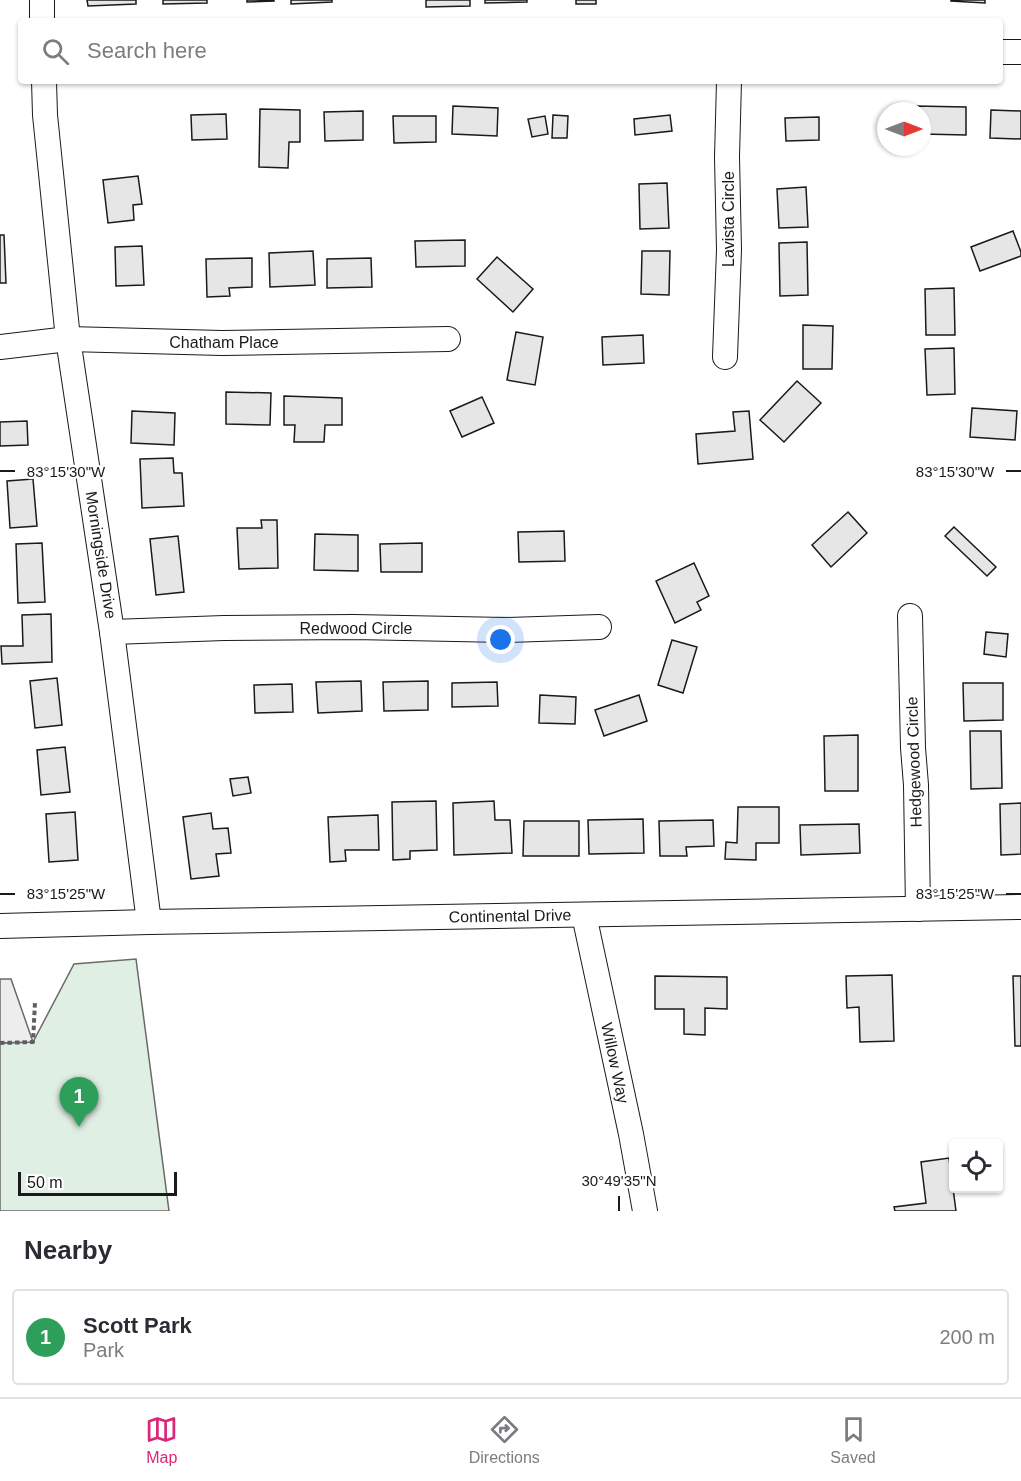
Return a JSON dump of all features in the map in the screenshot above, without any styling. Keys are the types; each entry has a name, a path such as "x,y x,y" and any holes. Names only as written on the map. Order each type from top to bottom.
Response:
{"street":[{"path":"42,0 42,18"},
{"path":"1003,52 1021,52"},
{"name":"Morningside Drive","path":"44,84 45,115 68,339 112,632 149,922"},
{"name":"Lavista Circle","path":"725,357 729,250 727,157 729,84"},
{"name":"Chatham Place","path":"0,347 68,339 222,343 448,339"},
{"name":"Hedgewood Circle","path":"910,616 918,909"},
{"name":"Redwood Circle","path":"112,632 236,628 354,627 505,630 599,627"},
{"name":"Continental Drive","path":"0,926 1021,907"},
{"name":"Willow Way","path":"584,915 631,1134 645,1211"}],"path":[{"path":"0,1042 33,1042 35,1002"}],"green space":[{"path":"136,959 169,1211 0,1211 0,1043 33,1042 74,964"}],"shaded area":[{"path":"0,979 11,979 33,1042 0,1043"}],"building":[{"path":"87,0 136,0 136,4 88,6"},
{"path":"163,0 207,0 207,3 163,4"},
{"path":"247,0 274,0 274,1 247,2"},
{"path":"291,0 332,0 332,2 291,4"},
{"path":"426,0 470,0 470,6 426,7"},
{"path":"485,0 527,0 527,2 485,3"},
{"path":"576,0 596,0 596,4 576,4"},
{"path":"985,0 985,3 951,1"},
{"path":"453,106 498,108 497,136 452,134"},
{"path":"931,106 966,107 966,135 931,134"},
{"path":"260,109 300,110 300,142 289,142 288,168 259,167"},
{"path":"991,110 1021,111 1021,139 990,138"},
{"path":"363,111 363,140 325,141 324,112"},
{"path":"226,114 227,139 192,140 191,115"},
{"path":"553,115 568,116 567,138 552,138"},
{"path":"670,115 672,131 635,135 634,119"},
{"path":"393,116 436,116 436,142 394,143"},
{"path":"545,116 548,134 532,137 528,119"},
{"path":"819,117 819,140 786,141 785,118"},
{"path":"138,176 142,204 133,205 134,220 108,223 103,180"},
{"path":"667,183 669,228 640,229 639,184"},
{"path":"806,187 808,227 779,228 777,189"},
{"path":"1013,231 1021,256 980,271 971,247"},
{"path":"0,235 4,235 6,283 0,283"},
{"path":"465,240 465,266 416,267 415,241"},
{"path":"807,242 808,295 780,296 779,243"},
{"path":"142,246 144,285 116,286 115,247"},
{"path":"313,251 315,285 270,287 269,253"},
{"path":"642,251 670,251 669,295 641,294"},
{"path":"497,257 533,289 513,312 477,279"},
{"path":"252,258 252,287 229,288 230,296 207,297 206,259"},
{"path":"371,258 372,287 327,288 327,259"},
{"path":"954,288 955,335 926,335 925,289"},
{"path":"803,325 833,326 832,369 803,369"},
{"path":"516,332 543,337 535,385 507,380"},
{"path":"643,335 644,363 603,365 602,337"},
{"path":"954,348 955,394 927,395 925,349"},
{"path":"797,381 821,403 784,442 760,420"},
{"path":"226,392 271,393 270,425 226,424"},
{"path":"284,396 342,398 342,425 325,425 324,442 294,442 295,425 284,425"},
{"path":"482,397 494,423 462,437 450,411"},
{"path":"972,408 1017,411 1015,440 970,437"},
{"path":"132,411 175,413 174,445 131,443"},
{"path":"749,411 753,459 698,464 696,434 735,431 733,412"},
{"path":"27,421 28,445 0,446 0,422"},
{"path":"173,458 174,473 182,473 184,506 142,508 140,459"},
{"path":"33,479 37,526 10,528 7,481"},
{"path":"848,512 867,533 831,567 812,545"},
{"path":"261,520 277,520 278,568 239,569 237,528 262,528"},
{"path":"954,527 996,567 987,576 945,536"},
{"path":"564,531 565,561 519,562 518,532"},
{"path":"315,534 358,535 358,571 314,570"},
{"path":"178,536 184,592 156,595 150,539"},
{"path":"42,543 45,602 18,603 16,544"},
{"path":"422,543 422,572 381,572 380,544"},
{"path":"694,563 709,596 697,602 701,610 675,623 656,581"},
{"path":"51,614 52,662 2,664 1,646 23,646 22,615"},
{"path":"986,632 1008,634 1006,657 984,654"},
{"path":"672,640 697,647 683,693 658,685"},
{"path":"57,678 62,725 35,728 30,681"},
{"path":"361,681 362,711 318,713 316,682"},
{"path":"428,681 428,710 384,711 383,682"},
{"path":"497,682 498,706 452,707 452,683"},
{"path":"963,683 1003,683 1003,720 964,721"},
{"path":"292,684 293,712 255,713 254,685"},
{"path":"540,695 576,697 575,724 539,723"},
{"path":"639,695 647,721 604,736 595,710"},
{"path":"970,731 1001,731 1002,788 971,789"},
{"path":"858,735 858,791 825,791 824,736"},
{"path":"65,747 70,792 41,795 37,750"},
{"path":"248,777 251,793 233,796 230,779"},
{"path":"436,801 437,850 410,851 410,859 393,860 392,802"},
{"path":"494,801 495,820 510,820 512,853 454,855 453,803"},
{"path":"1021,803 1021,854 1001,855 1000,804"},
{"path":"738,807 779,807 779,843 756,843 756,860 725,859 726,842 737,843"},
{"path":"75,812 78,860 49,862 46,814"},
{"path":"211,813 213,829 228,828 231,853 216,854 219,876 191,879 183,817"},
{"path":"378,815 379,850 345,850 346,861 330,862 328,817"},
{"path":"643,819 644,853 589,854 588,820"},
{"path":"713,820 714,846 686,847 687,856 660,856 659,821"},
{"path":"524,821 579,821 579,856 523,856"},
{"path":"859,824 860,853 801,855 800,825"},
{"path":"892,975 894,1041 860,1042 859,1007 847,1008 846,976"},
{"path":"655,976 727,977 727,1009 705,1008 705,1035 684,1034 684,1009 655,1009"},
{"path":"1013,976 1021,976 1021,1046 1015,1046"},
{"path":"949,1158 949,1193 954,1193 956,1211 895,1211 894,1207 926,1203 921,1162"}],"place":[{"name":"Scott Park","path":"79,1127"}]}
